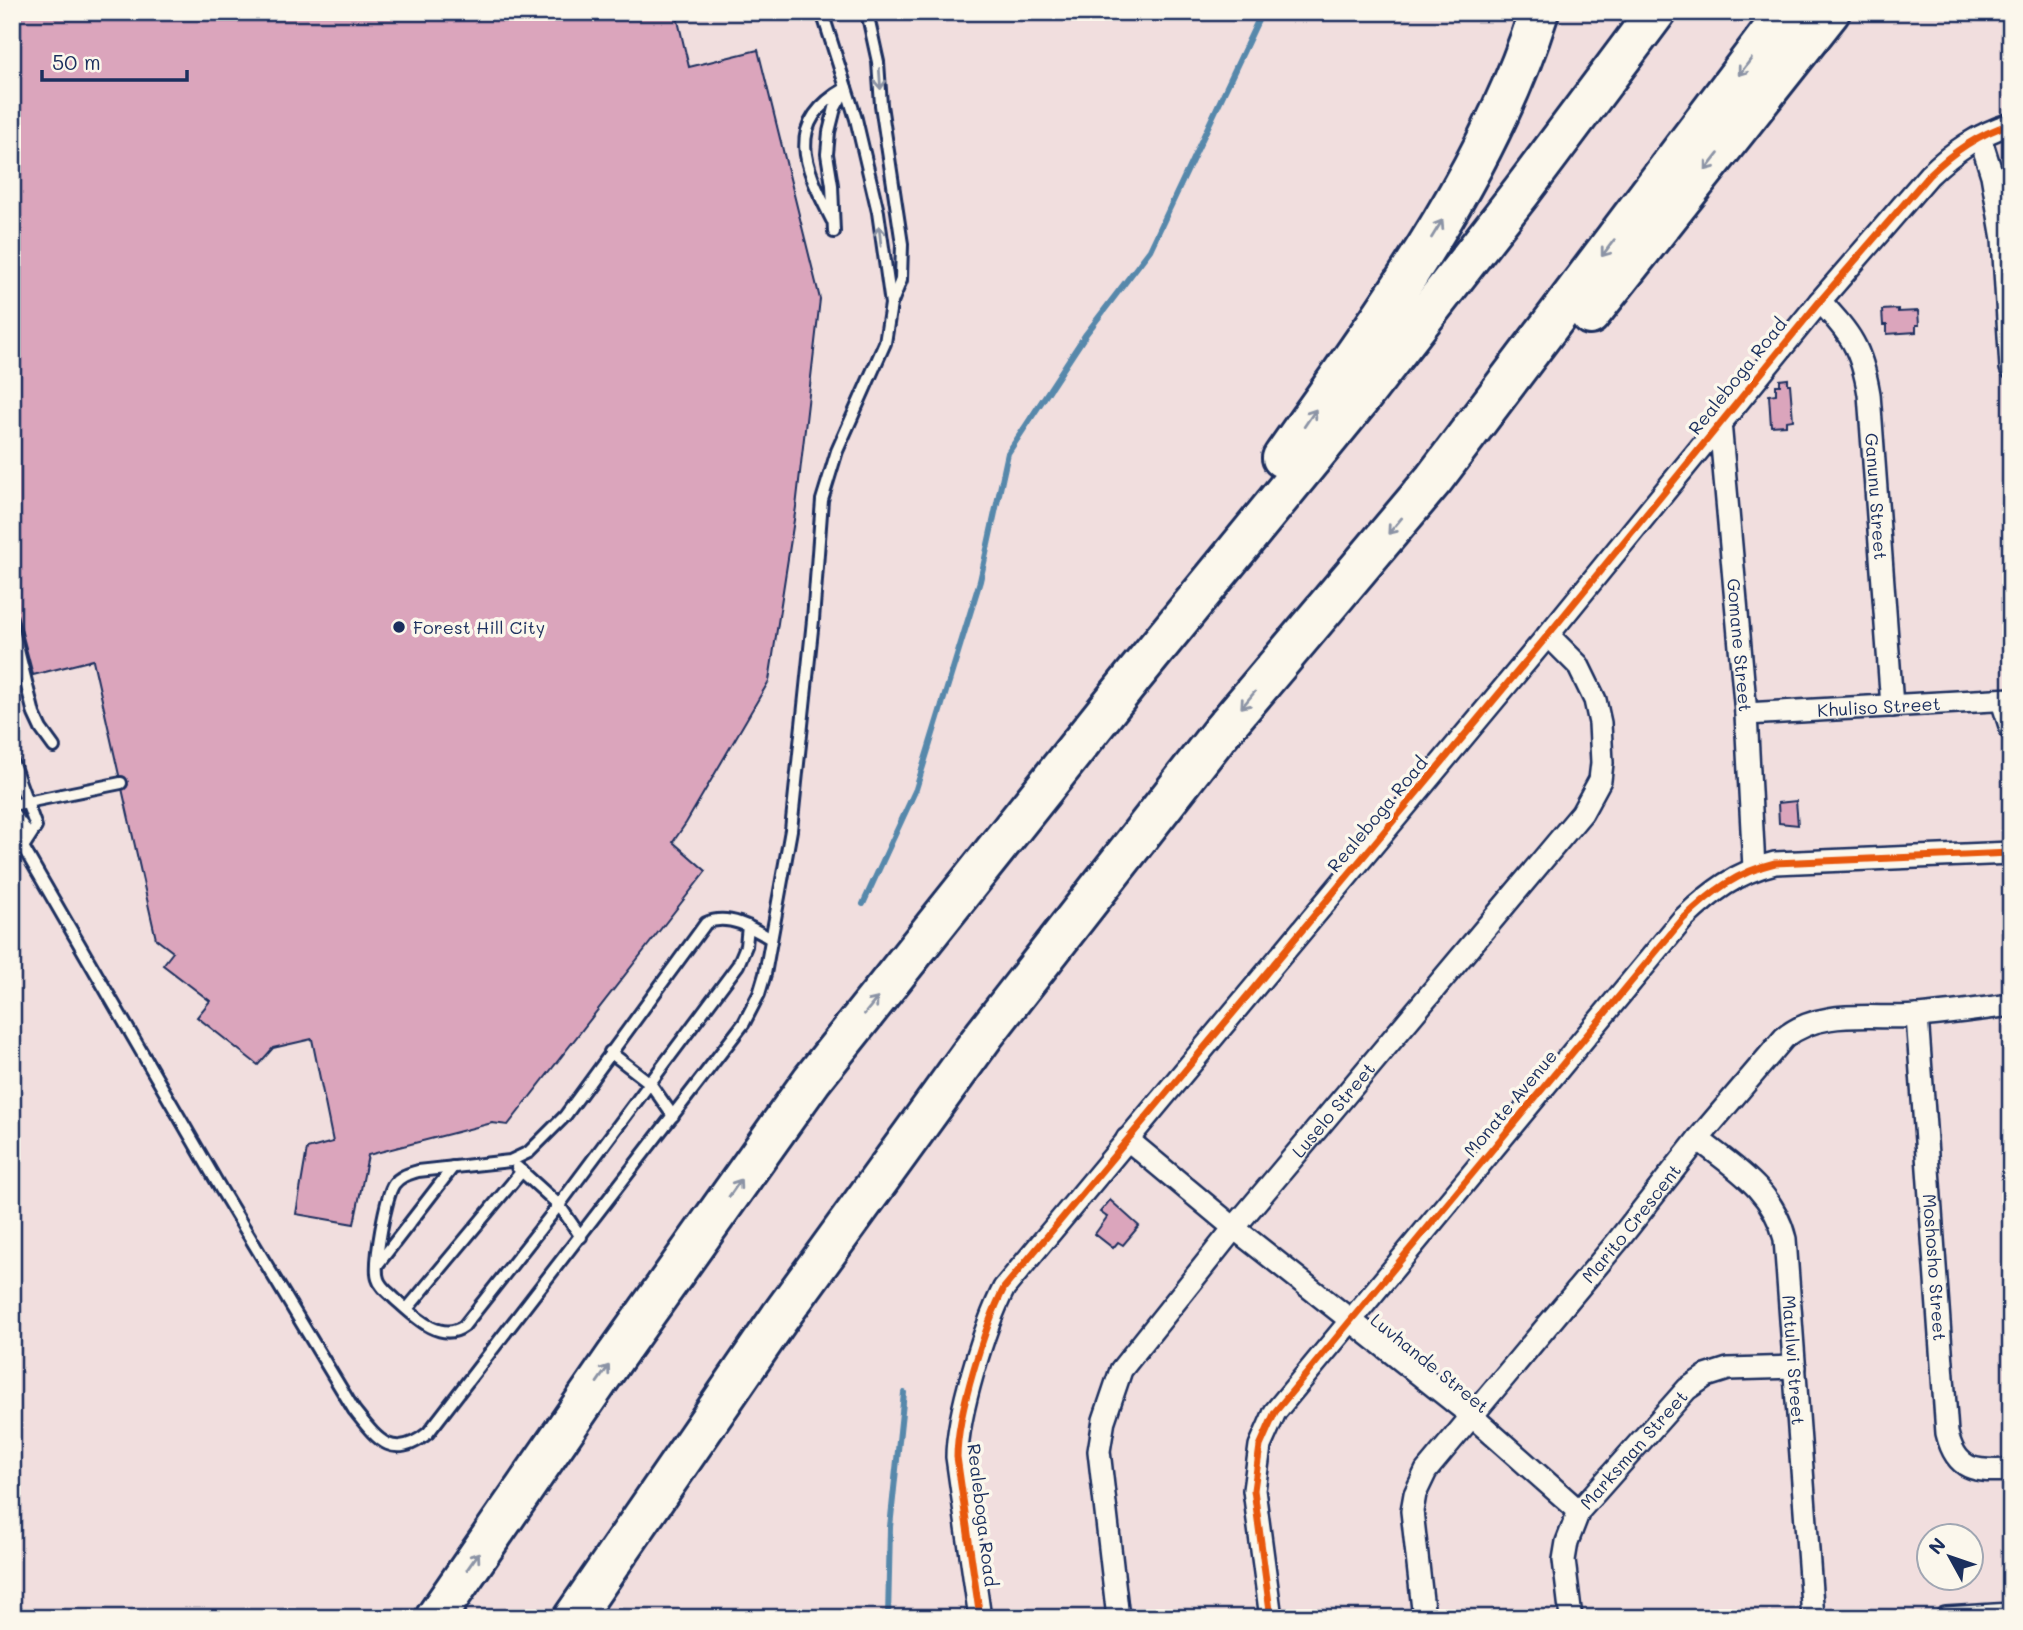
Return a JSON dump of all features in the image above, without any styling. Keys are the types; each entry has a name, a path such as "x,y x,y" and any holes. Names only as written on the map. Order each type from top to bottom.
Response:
{"highway":[{"path":"1133,677 1438,227 1481,153 1515,79 1539,12"},
{"path":"435,1618 811,1080 1133,677 1358,402 1522,191 1656,12"},
{"path":"573,1618 780,1317 985,1034 1220,733 1434,479 1786,12"},
{"path":"1434,479 1490,432 1530,388 1830,12"}],"street":[{"name":"Realeboga Road","path":"981,1618 957,1457 959,1430 976,1368 1004,1288 1548,635 1820,301 1929,175 1962,146 2011,124"},
{"path":"1980,137 1992,175 2003,239 2011,368"},
{"name":"Ganunu Street","path":"1820,301 1852,340 1862,356 1866,372 1892,706"},
{"name":"Gomane Street","path":"1720,422 1746,714 1754,868"},
{"name":"Luselo Street","path":"1118,1618 1099,1451 1104,1420 1121,1370 1234,1228 1564,834 1592,796 1600,780 1600,723 1595,700 1578,665 1548,635"},
{"path":"2006,700 2011,729"},
{"name":"Khuliso Street","path":"1746,714 2006,700"},
{"name":"Monate Avenue","path":"1271,1618 1254,1490 1255,1465 1260,1446 1275,1412 1683,919 1724,883 1754,868 1775,863 2011,853"},
{"name":"Marito Crescent","path":"1424,1618 1412,1525 1415,1494 1426,1471 1769,1053 1793,1030 1827,1018 1917,1016 2011,1005"},
{"name":"Moshosho Street","path":"1917,1016 1947,1433 1951,1451 1965,1465 1991,1471 2011,1470"},
{"name":"Luvhande Street","path":"1127,1139 1234,1228 1473,1417 1579,1511"},
{"name":"Matulwi Street","path":"1698,1139 1761,1192 1773,1206 1780,1221 1784,1239 1795,1367 1813,1618"},
{"name":"Marksman Street","path":"1571,1618 1564,1560 1567,1542 1579,1511 1687,1389 1706,1376 1728,1369 1795,1367"},
{"path":"1946,1618 2011,1614"}],"lane":[{"path":"822,12 856,119 878,212 891,304"},
{"path":"12,811 24,829 23,847 222,1191 354,1410 375,1436 394,1447 412,1446 428,1433 673,1116 752,1010 765,974 791,830 813,620 822,500 845,430 885,343 891,304 901,280 902,244 881,105 878,62 867,12"},
{"path":"832,220 815,185 804,143 809,121 846,88"},
{"path":"834,232 832,185 827,155 835,108 846,88"},
{"path":"826,457 828,478"},
{"path":"12,626 34,714 54,747"},
{"path":"12,761 36,827 23,847"},
{"path":"12,805 121,783"},
{"path":"748,926 746,946 738,965 559,1205 464,1326 458,1331 436,1329 407,1310 377,1278 376,1266 389,1195 394,1184 403,1175 418,1171 510,1161 529,1152 565,1116 702,926 712,920 748,926 771,939"},
{"path":"610,1052 650,1083 673,1116"},
{"path":"510,1161 559,1205 581,1237"},
{"path":"376,1266 453,1167"},
{"path":"407,1310 522,1171"}],"building":[{"name":"Forest Hill City","path":"12,12 676,12 689,67 758,50 820,299 796,507 769,681 673,842 706,871 508,1125 492,1123 368,1155 354,1224 296,1214 307,1149 333,1142 312,1039 273,1048 258,1065 197,1017 210,1001 163,965 173,952 156,939 93,660 33,675 12,594"},
{"path":"1898,309 1898,312 1918,311 1919,325 1916,325 1916,332 1887,334 1882,310"},
{"path":"1788,379 1793,420 1786,421 1786,425 1771,426 1769,395 1776,394 1776,385 1780,385 1780,380"},
{"path":"1796,801 1798,825 1779,823 1778,803"},
{"path":"1110,1200 1139,1226 1123,1245 1118,1242 1113,1248 1095,1234 1107,1217 1100,1212"}],"waterway":[{"path":"863,904 916,789 980,581 1008,453 1086,334 1150,250 1262,12"},
{"path":"888,1618 890,1527 904,1393"}],"cycle path":[{"path":"980,1618 957,1457 958,1439 973,1371 1004,1288 1548,635 1820,301 1929,175 1967,145 2011,124"},
{"path":"1271,1618 1254,1490 1260,1446 1275,1412 1683,919 1725,884 1775,863 2011,853"}],"place":[{"name":"Forest Hill City","path":"399,627"}]}
